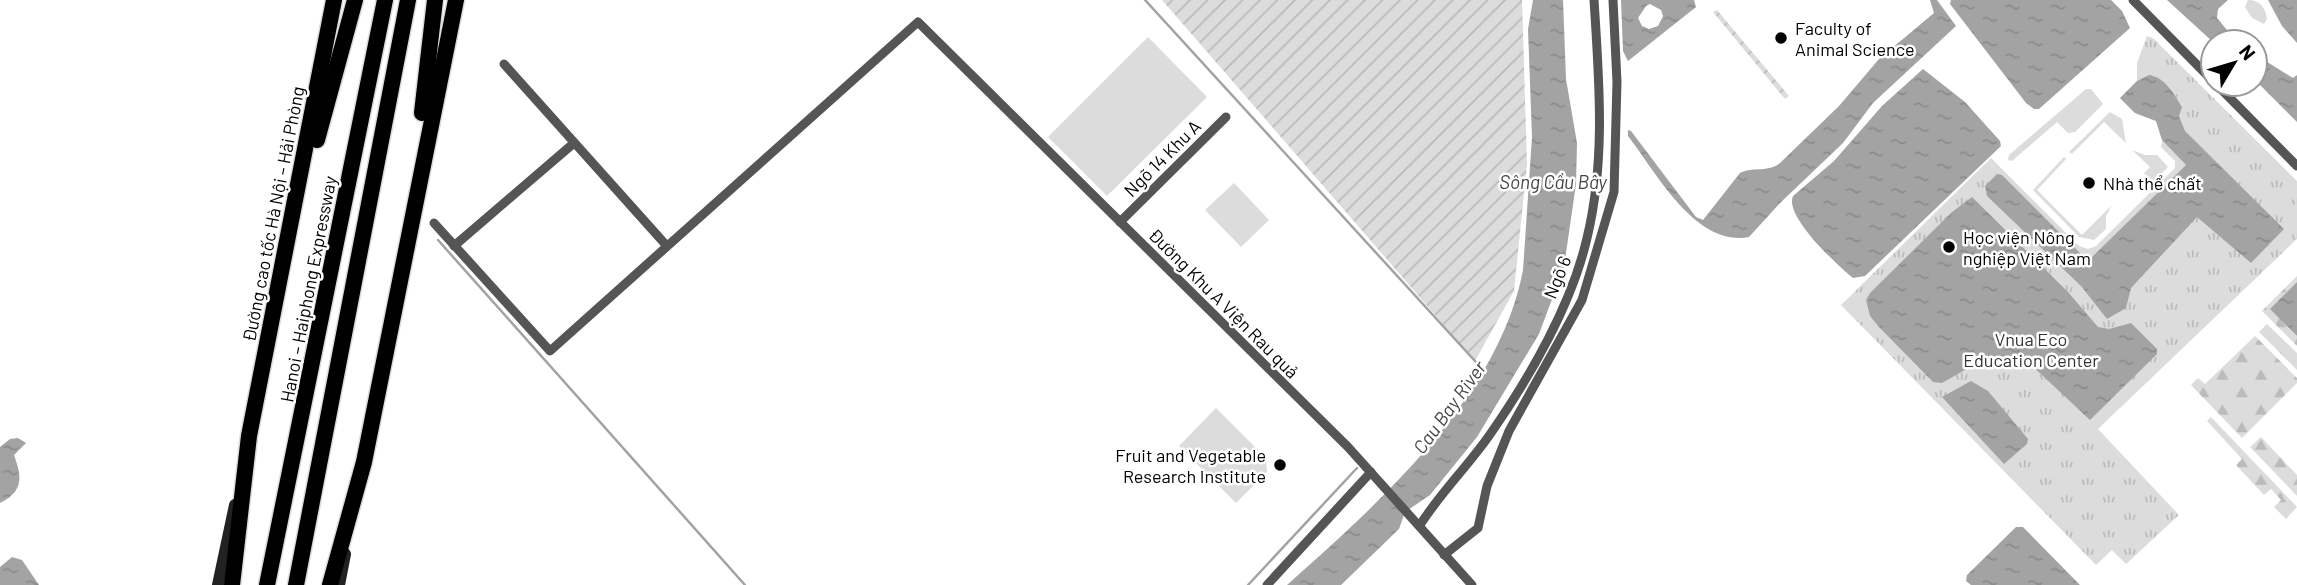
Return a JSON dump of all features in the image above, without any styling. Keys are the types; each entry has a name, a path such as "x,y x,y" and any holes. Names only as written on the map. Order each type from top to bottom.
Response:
{"highway":[{"name":"Đường cao tốc Hà Nội – Hải Phòng","path":"232,585 249,436 288,245 332,0"},
{"path":"288,245 355,0"},
{"name":"Hanoi – Haiphong Expressway","path":"267,585 385,0"},
{"path":"296,585 408,0"},
{"path":"410,220 435,0"},
{"path":"330,585 364,462 410,220 448,36 459,0"}],"main road":[{"path":"218,585 249,436"},
{"path":"339,585 364,462"}],"street":[{"name":"Ngõ 6","path":"1418,523 1495,427 1546,339 1579,266 1593,205 1600,140 1600,89 1594,0"},
{"path":"1444,555 1478,528 1487,486 1509,431 1582,300 1614,192 1617,82 1613,0"},
{"path":"2133,0 2199,66"},
{"name":"Đường Khu A Viện Rau quả","path":"666,245 918,22 1387,488 1472,585"},
{"path":"434,223 550,351 666,245 504,64"},
{"path":"2231,98 2297,166"},
{"name":"Ngõ 14 Khu A","path":"1120,222 1226,117"},
{"path":"454,246 574,143"},
{"path":"1266,585 1371,472"}],"green space":[{"path":"1162,0 1522,0 1527,164 1514,291 1475,361"},
{"path":"2248,0 2256,1 2263,8 2267,19 2264,24 2252,18 2245,7"},
{"path":"1717,10 1789,96 1785,99 1713,12"},
{"name":"Vnua Eco Education Center","path":"2147,36 2153,38 2199,84 2199,98 2213,98 2297,181 2297,239 2098,429 2179,515 2126,564 2112,550 2096,565 1841,305 1988,161 2089,261 2186,165 2162,140 2156,121 2135,113 2120,98 2137,81 2137,63"},
{"path":"1148,37 1207,97 1107,196 1048,137"},
{"path":"2086,89 2091,89 2103,104 2075,132 2068,133 2057,122 2012,161 2008,160 2009,155"},
{"path":"2110,112 2122,119 2126,143 2104,122 2072,154 2069,152"},
{"path":"2162,140 2186,165 2088,262 1988,161 1991,158 2079,246 2088,249 2096,246 2175,168 2175,161 2161,147"},
{"path":"2132,150 2145,155 2157,155 2168,167 2153,182 2144,173 2150,167"},
{"path":"2064,157 2066,159 2037,190 2082,235 2112,205 2106,216 2106,229 2094,240 2079,237 2033,190"},
{"path":"1234,183 1269,220 1241,247 1205,210"},
{"path":"2297,276 2297,282 2271,309 2297,336 2297,346 2262,311"},
{"path":"2267,324 2297,353 2297,370 2259,332"},
{"path":"2255,336 2297,378 2297,383 2242,438 2191,385 2198,378 2205,384"},
{"path":"1216,408 1266,458 1267,472 1236,503 1179,446"},
{"path":"2211,417 2297,507 2286,519 2274,507 2281,500 2271,489 2264,495 2236,465 2242,459 2207,421"},
{"path":"2261,437 2297,475 2297,496 2250,447"}],"water":[{"name":"Sông Cầu Bây","path":"1533,0 1563,0 1566,79 1577,143 1576,184 1564,267 1539,334 1477,437 1430,495 1405,512 1399,529 1341,585 1287,585 1396,483 1430,444 1462,404 1489,361 1510,317 1523,270 1532,137 1528,29"},
{"path":"1621,0 1694,0 1696,7 1628,61 1623,51","holes":["1650,4 1661,10 1663,16 1658,26 1649,29 1642,26 1638,18 1646,6"]},
{"path":"1930,0 1937,0 1956,26 1873,103 1843,143 1780,203 1749,237 1729,237 1694,219 1664,186 1628,136 1628,130 1696,217 1703,220 1740,173 1771,168 1780,163 1839,106 1879,59 1934,13"},
{"path":"1951,0 2111,0 2122,11 2130,28 2039,109 2034,109 2026,103 1950,4"},
{"path":"2167,0 2228,0 2218,9 2217,18 2225,28 2199,29"},
{"path":"2268,0 2297,0 2297,43 2282,26"},
{"path":"2269,63 2293,78 2297,75 2297,122 2269,94"},
{"path":"1923,69 1965,102 2000,141 2001,146 1865,276 1853,278 1825,252 1804,227 1792,205 1793,196 1834,161 1882,106"},
{"path":"2149,75 2165,83 2182,107 2179,116 2185,131 2284,229 2251,263 2197,217 2131,288 2126,308 2107,319 2081,286 1987,196 1985,186 1997,174 2002,175 2088,261 2186,165 2162,140 2156,121 2135,113 2120,98 2137,81"},
{"path":"1972,197 2068,292 2098,327 2109,329 2131,323 2157,349 2157,354 2090,420 2026,360 2005,359 1992,366 1977,363 1942,383 1933,382 1870,316 1866,300 1870,293 1952,212"},
{"path":"2297,282 2297,336 2270,309"},
{"path":"1971,381 1988,391 2028,439 2027,444 2004,464 1942,397"},
{"path":"18,438 26,443 14,455 19,470 19,483 13,494 0,503 0,447 10,439"},
{"path":"2016,527 2023,527 2080,585 1971,585 1966,581 1967,575"},
{"path":"12,557 22,560 39,585 0,585 0,567"}],"waterway":[{"name":"Cau Bay River","path":"1145,0 1485,372"},
{"path":"438,240 745,585"},
{"path":"1248,585 1357,468"}],"place":[{"name":"Faculty of Animal Science","path":"1781,38"},
{"name":"Nhà thể chất","path":"2089,183"},
{"name":"Học viện Nông nghiệp Việt Nam","path":"1949,247"},
{"name":"Fruit and Vegetable Research Institute","path":"1280,465"}]}
